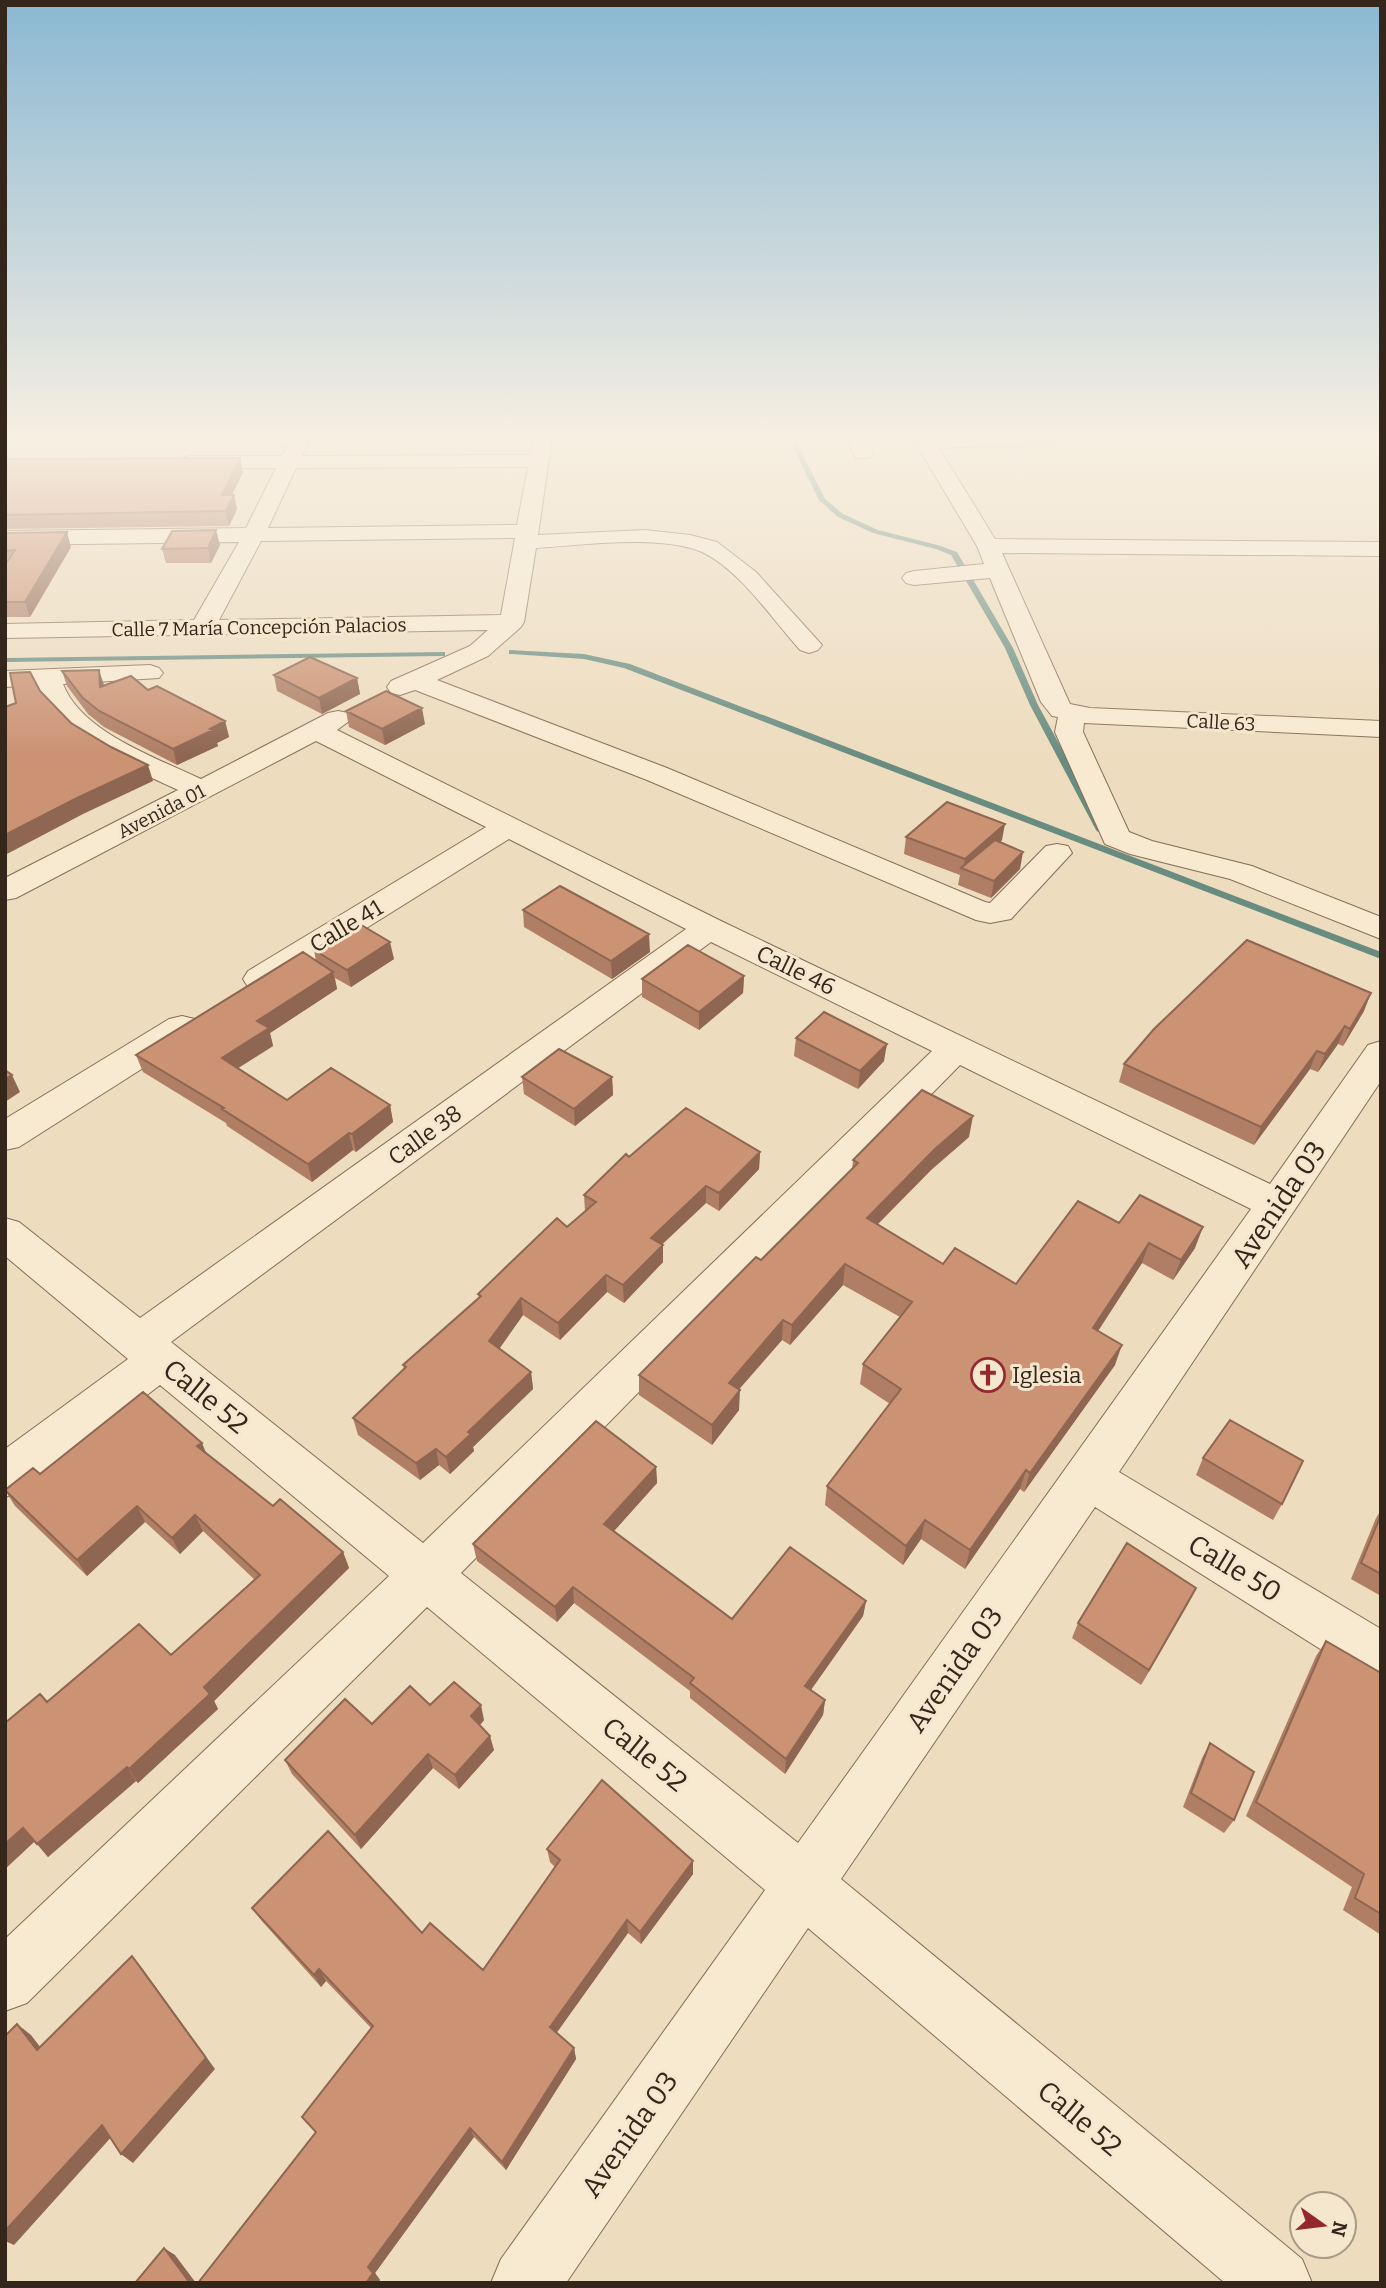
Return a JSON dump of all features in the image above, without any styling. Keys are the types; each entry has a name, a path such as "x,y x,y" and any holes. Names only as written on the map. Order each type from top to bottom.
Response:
{"street":[{"path":"202,628 249,544"},
{"path":"512,622 526,544"},
{"path":"692,544 709,547 731,561 808,645"},
{"path":"1381,549 988,546 986,571 1054,702 1067,712 1069,732 1116,838 1132,846 1220,866 1270,883 1381,929"},
{"path":"914,579 986,571"},
{"name":"Calle 7 María Concepción Palacios","path":"5,631 512,622"},
{"name":"Avenida 01","path":"5,891 414,680 479,651 512,622"},
{"path":"5,680 150,673"},
{"path":"47,678 49,688 65,713 91,734 202,790"},
{"path":"414,680 669,779 990,914 1000,912 1057,853"},
{"name":"Calle 63","path":"1067,712 1381,729"},
{"name":"Calle 46","path":"317,730 709,928 1278,1205"},
{"name":"Calle 41","path":"5,1137 509,826"},
{"name":"Calle 38","path":"5,1476 151,1350 709,928"},
{"path":"5,1981 425,1576 956,1048"},
{"name":"Avenida 03","path":"526,2283 1381,1054"},
{"name":"Calle 52","path":"5,1233 691,1791 1278,2283"},
{"name":"Calle 50","path":"1088,1478 1381,1658"}],"building":[{"path":"5,544 60,544 25,602 5,602 5,565 15,550 5,551"},
{"path":"165,544 210,544 208,548 162,549"},
{"path":"310,657 357,678 319,698 274,675"},
{"path":"99,670 100,687 131,676 148,690 157,686 225,721 210,729 213,730 173,749 99,711 83,698 62,671"},
{"path":"30,672 40,691 71,723 148,765 5,835 5,707 16,703 10,673"},
{"path":"386,691 422,708 382,729 346,711"},
{"path":"947,802 1005,824 965,859 906,837"},
{"path":"995,840 1023,852 994,881 961,868"},
{"path":"560,886 649,934 611,961 523,910"},
{"path":"358,923 390,942 347,970 314,950"},
{"path":"1247,940 1371,993 1350,1029 1345,1026 1325,1054 1317,1051 1261,1127 1124,1064 1154,1029"},
{"path":"688,945 744,976 699,1012 642,979"},
{"path":"303,952 333,972 257,1021 269,1028 222,1058 287,1100 331,1068 390,1105 308,1164 222,1109 224,1108 136,1055"},
{"path":"824,1012 887,1044 860,1071 796,1038"},
{"path":"559,1049 612,1077 574,1109 522,1077"},
{"path":"5,1070 12,1075 5,1079"},
{"path":"922,1090 973,1116 935,1149 867,1218 943,1264 955,1248 1016,1284 1078,1201 1119,1223 1140,1195 1203,1227 1181,1260 1149,1243 1093,1328 1122,1345 1030,1473 1026,1470 970,1550 925,1520 906,1546 827,1486 901,1389 863,1364 912,1302 845,1264 792,1325 783,1320 729,1383 740,1390 712,1425 639,1375 756,1257 761,1260 858,1163 853,1160"},
{"path":"686,1108 760,1152 719,1193 706,1186 651,1238 663,1245 623,1285 606,1275 558,1323 521,1298 489,1341 531,1372 468,1432 471,1434 446,1457 436,1449 416,1463 353,1418 406,1367 403,1365 481,1296 478,1294 557,1218 567,1227 596,1202 584,1195 626,1154 629,1157"},
{"path":"143,1392 202,1443 197,1446 273,1506 280,1499 343,1552 204,1687 210,1694 129,1769 127,1767 37,1844 23,1828 5,1844 5,1723 40,1694 47,1702 139,1624 171,1655 260,1575 195,1515 172,1538 137,1506 77,1560 5,1490 33,1468 40,1474"},
{"path":"1230,1420 1303,1461 1282,1504 1203,1458"},
{"path":"596,1421 656,1467 604,1524 732,1619 790,1547 866,1601 805,1686 825,1700 786,1759 690,1683 694,1678 573,1587 555,1607 473,1544"},
{"path":"1381,1515 1381,1574 1361,1563"},
{"path":"1127,1543 1196,1588 1149,1670 1078,1623"},
{"path":"1326,1641 1381,1673 1381,1914 1355,1898 1364,1874 1256,1802"},
{"path":"454,1682 481,1705 471,1716 490,1736 455,1775 428,1754 355,1835 285,1760 345,1699 372,1724 410,1686 430,1705"},
{"path":"1210,1743 1254,1772 1234,1820 1191,1793"},
{"path":"602,1780 693,1861 640,1932 627,1920 550,2027 574,2048 502,2162 470,2128 368,2267 373,2273 366,2283 198,2283 316,2132 302,2117 373,2026 319,1969 314,1975 252,1908 328,1831 422,1933 430,1923 483,1970 560,1860 547,1849"},
{"path":"132,1956 206,2058 121,2154 102,2125 5,2231 5,2036 17,2024 37,2050"},
{"path":"164,2248 190,2283 135,2283"}],"waterway":[{"path":"925,544 954,554 1009,648 1034,705 1101,830"},
{"path":"512,652 584,656 627,666 1381,956"},
{"path":"5,660 442,654"}],"place":[{"name":"Iglesia","path":"988,1375"}]}
